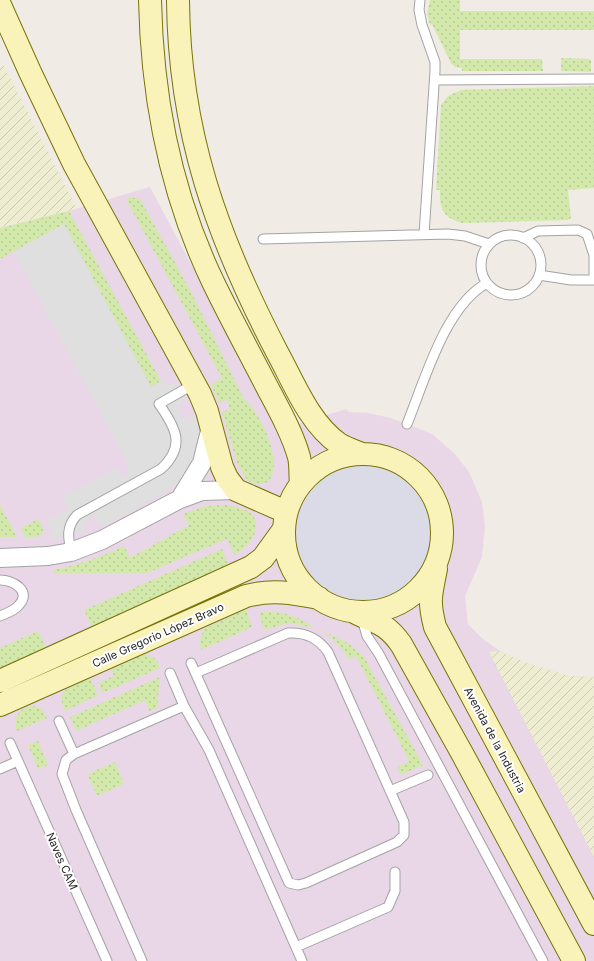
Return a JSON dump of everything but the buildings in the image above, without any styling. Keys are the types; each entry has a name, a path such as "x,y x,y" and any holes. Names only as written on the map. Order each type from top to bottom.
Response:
{"main road":[{"path":"150,0 151,46 156,87 163,132 173,172 190,225 213,282 280,412 299,458 301,484"},
{"path":"178,0 181,67 186,104 195,149 212,206 238,272 271,339 315,420 340,444 362,454"},
{"path":"0,5 33,79 74,164 205,405 222,468 227,478 236,490 285,520 286,549 290,564 298,578 308,589 320,599 334,606 378,622 387,628 401,644 463,755 574,961"},
{"path":"301,484 325,463 348,455 380,455 394,459 418,476 433,496 442,522 441,549 429,576 408,598 380,610 355,613"},
{"name":"Calle Gregorio López Bravo","path":"0,681 251,567 263,558 285,520 301,484"},
{"name":"Avenida de la Industria","path":"441,549 430,595 431,611 435,627 594,924"},
{"name":"Calle Gregorio López Bravo","path":"0,705 246,596 260,592 280,591 320,599"}],"street":[{"path":"180,499 202,463 211,427"},
{"path":"0,558 48,556 72,552 102,540 180,499 202,491 236,490"}],"lane":[{"path":"420,0 418,10 435,62 424,234"},
{"path":"435,80 594,79"},
{"path":"523,238 538,231 578,230 587,234 594,255 594,280 572,280 539,275"},
{"path":"263,239 424,234 464,236 489,244"},
{"path":"507,235 523,238 534,246 539,255 541,265 539,275 528,289 511,294 502,293 487,283 483,276 481,263 484,251 489,244 497,238 507,235"},
{"path":"407,424 448,324 461,304 478,288 487,283"},
{"path":"72,552 68,535 69,527 77,515 160,469 169,461 174,453 176,442 173,425 159,404 194,384"},
{"path":"0,580 15,583 20,589 22,598 20,604 13,610 0,616"},
{"path":"355,613 367,636 379,654 543,961"},
{"path":"191,663 289,883 298,885 306,883 397,842 404,835 404,822 328,652 320,642 299,633 288,633 196,673"},
{"path":"170,673 184,706 209,750 302,961"},
{"path":"142,961 76,810 62,774 66,760 74,754 184,706"},
{"path":"59,722 74,754"},
{"name":"Naves CAM","path":"10,743 107,961"},
{"path":"0,769 18,762"},
{"path":"390,791 428,775"},
{"path":"296,947 388,907 395,891 395,872"}],"shaded area":[{"path":"4,66 77,209 0,227 0,67"},
{"path":"150,187 279,430 346,409 349,412 368,413 391,418 432,434 455,454 469,472 482,502 485,526 482,557 465,596 468,624 483,639 500,651 526,663 569,676 594,677 594,961 0,961 0,228 69,211"},
{"path":"64,224 151,387 161,381 169,386 177,382 187,401 180,405 179,412 182,418 195,416 199,429 199,442 194,462 181,481 168,491 101,527 95,516 86,521 85,531 51,540 52,532 47,521 69,508 63,497 116,468 123,479 128,473 129,468 14,252"},
{"path":"363,466 376,467 389,471 400,477 415,491 425,507 429,520 429,546 425,559 419,570 405,585 389,595 376,599 363,600 350,599 337,595 326,589 311,575 301,559 297,546 296,533 297,520 301,507 307,496 321,481 337,471 350,467"},
{"path":"500,651 526,663 569,676 594,677 594,857 489,652"}],"green space":[{"path":"430,0 460,0 460,11 594,11 594,30 460,30 460,59 542,59 543,71 462,71 462,68 455,67 451,63 432,24 430,25 427,14"},
{"path":"561,58 591,59 591,72 561,71"},
{"path":"594,86 594,188 568,190 571,218 568,220 462,223 446,215 440,202 440,190 436,190 441,105 448,96 461,90"},
{"path":"130,197 140,199 190,290 244,399 257,414 263,426 269,439 274,465 272,475 265,483 257,484 247,480 237,463 222,412 230,409 227,400 219,402 211,385 222,378 126,199"},
{"path":"69,211 161,381 151,387 64,224 0,259 0,228"},
{"path":"0,505 17,537 0,537"},
{"path":"228,505 249,511 254,517 256,523 256,529 251,541 235,555 227,539 147,573 54,573 53,570 72,566 124,546 130,558 189,525 183,514 206,506"},
{"path":"38,519 43,528 42,534 37,537 25,537 21,528"},
{"path":"222,549 229,567 92,628 84,610"},
{"path":"246,609 252,627 201,650 200,639 204,629"},
{"path":"266,612 286,614 315,628 289,623 264,630 259,613"},
{"path":"318,629 348,643 364,657 423,765 401,775 397,767 409,761 356,656 349,659 335,642"},
{"path":"38,631 46,648 0,668 0,648"},
{"path":"145,654 156,659 160,668 103,693 98,683 114,676 111,669"},
{"path":"160,677 157,708 149,711 145,700 76,731 70,717"},
{"path":"90,678 98,695 65,711 62,703 62,697 67,688"},
{"path":"33,706 42,709 47,718 17,731 16,718 18,714 24,708"},
{"path":"38,741 48,765 38,769 28,745"},
{"path":"115,762 124,784 97,796 88,776 90,773"}]}
